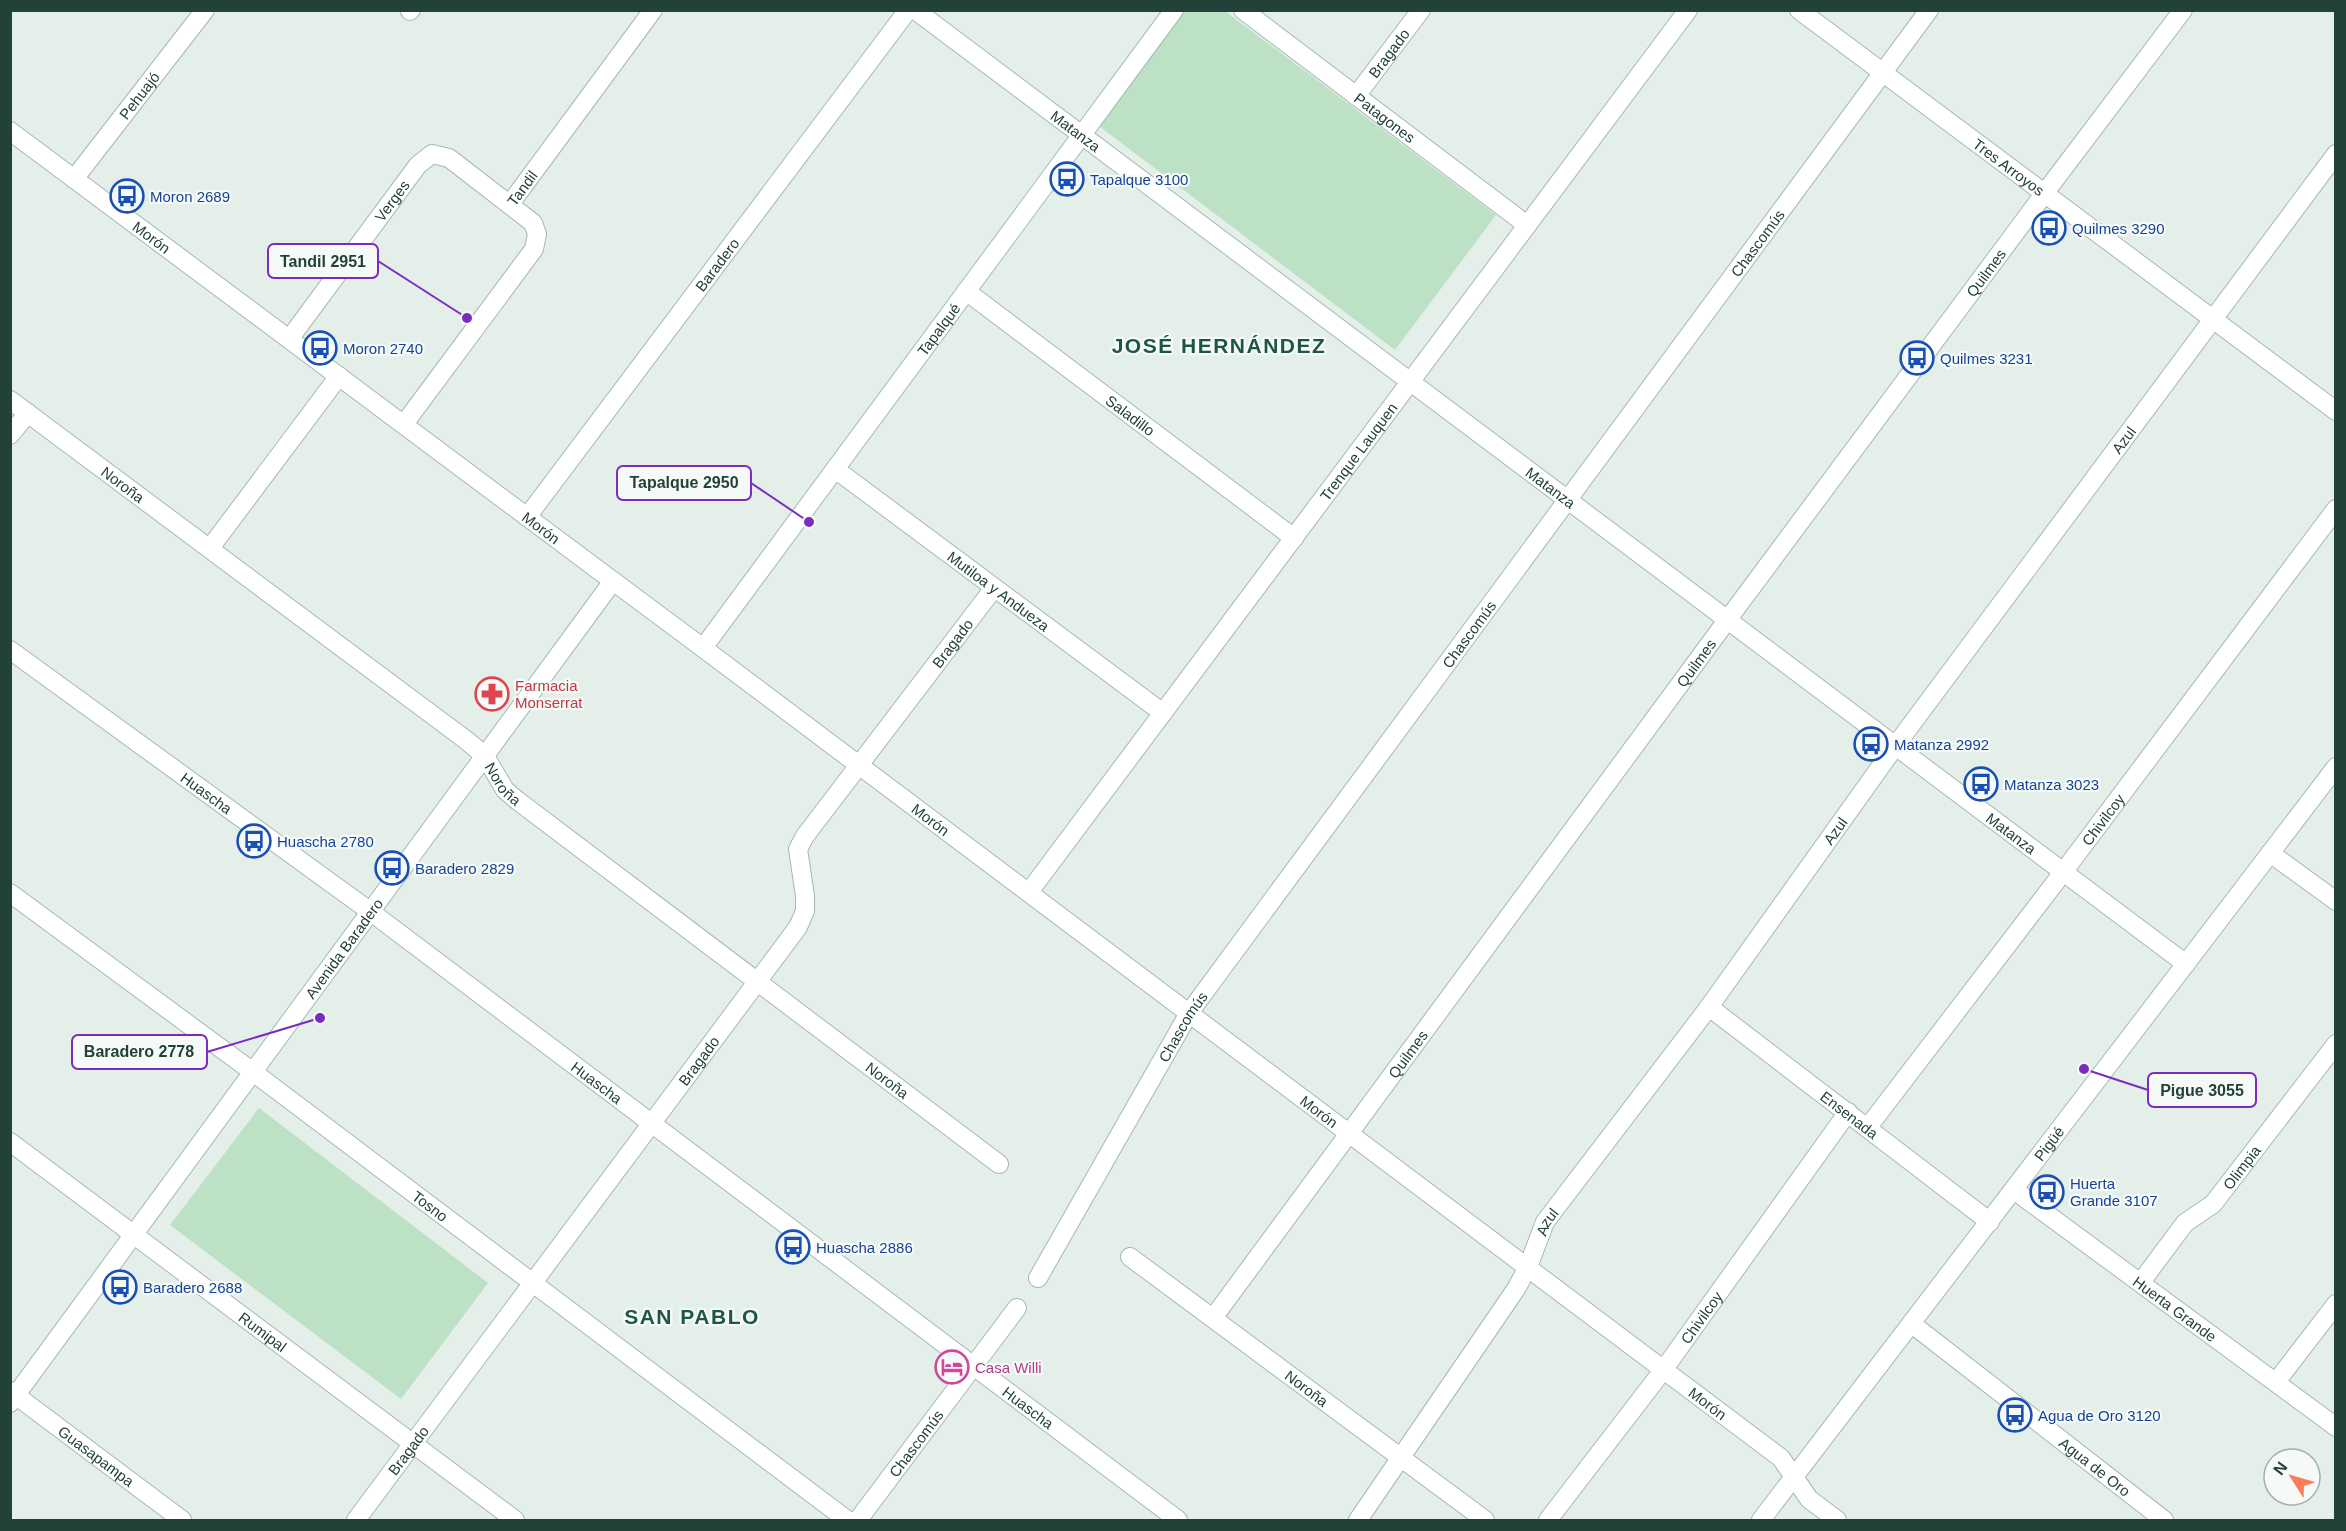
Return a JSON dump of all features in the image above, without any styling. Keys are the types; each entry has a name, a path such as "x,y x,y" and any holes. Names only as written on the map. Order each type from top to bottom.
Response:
{"street":[{"name":"Pehuajó","path":"74,179 205,10"},
{"name":"Tandil","path":"404,424 534,249 537,234 533,223 510,204 653,10"},
{"name":"Baradero","path":"527,517 908,10"},
{"name":"Matanza","path":"915,10 2186,964"},
{"name":"Tapalqué","path":"703,648 1174,10"},
{"name":"Patagones","path":"1243,10 1527,225"},
{"name":"Bragado","path":"1356,96 1421,10"},
{"name":"Trenque Lauquen","path":"1029,892 1688,10"},
{"name":"Tres Arroyos","path":"1799,10 2336,411"},
{"name":"Chascomús","path":"1038,1278 1189,1013 1929,10"},
{"name":"Quilmes","path":"1213,1318 1348,1131 2183,10"},
{"name":"Morón","path":"10,131 290,338 1781,1458 1795,1475 1809,1499 1837,1521"},
{"name":"Verges","path":"290,338 418,165 432,154 449,158 510,204"},
{"name":"Azul","path":"1358,1521 1516,1289 1528,1267 1545,1222 1709,1007 1896,746 2336,154"},
{"name":"Saladillo","path":"966,291 1294,538"},
{"path":"210,548 339,376"},
{"name":"Noroña","path":"10,400 485,756 505,790 518,801 999,1164"},
{"path":"10,435 28,413"},
{"name":"Mutiloa y Andueza","path":"835,469 1163,713"},
{"name":"Chivilcoy","path":"1868,1127 2336,509"},
{"name":"Avenida Baradero","path":"12,1396 134,1234 613,581"},
{"name":"Bragado","path":"356,1521 798,927 806,911 798,849 805,836 994,588"},
{"name":"Huascha","path":"10,650 371,912 1178,1521"},
{"name":"Pigüé","path":"1761,1521 2336,767"},
{"path":"2270,853 2336,901"},
{"name":"Tosno","path":"10,893 253,1072 848,1521"},
{"name":"Ensenada","path":"1709,1007 1990,1222"},
{"name":"Olimpia","path":"2141,1282 2185,1223 2213,1204 2336,1044"},
{"name":"Chivilcoy","path":"1548,1521 1664,1369 1848,1112"},
{"name":"Rumipal","path":"10,1142 515,1521"},
{"name":"Huerta Grande","path":"2014,1190 2336,1426"},
{"name":"Noroña","path":"1130,1257 1485,1521"},
{"path":"2276,1382 2336,1304"},
{"name":"Chascomús","path":"858,1521 1017,1308"},
{"name":"Agua de Oro","path":"1912,1324 2164,1521"},
{"name":"Guasapampa","path":"12,1396 182,1521"}],"green space":[{"path":"1173,11 1225,11 1496,215 1395,350 1091,120"},
{"path":"259,1108 488,1283 401,1399 170,1225"}],"place":[{"name":"Tapalque 3100","path":"1067,179"},
{"name":"Moron 2689","path":"127,196"},
{"name":"Quilmes 3290","path":"2049,228"},
{"name":"Tandil 2951","path":"467,318"},
{"name":"Moron 2740","path":"320,348"},
{"name":"Quilmes 3231","path":"1917,358"},
{"name":"Tapalque 2950","path":"809,522"},
{"name":"Farmacia Monserrat","path":"492,694"},
{"name":"Matanza 2992","path":"1871,744"},
{"name":"Matanza 3023","path":"1981,784"},
{"name":"Huascha 2780","path":"254,841"},
{"name":"Baradero 2829","path":"392,868"},
{"name":"Baradero 2778","path":"320,1018"},
{"name":"Pigue 3055","path":"2084,1069"},
{"name":"Huerta Grande 3107","path":"2047,1192"},
{"name":"Huascha 2886","path":"793,1247"},
{"name":"Baradero 2688","path":"120,1287"},
{"name":"Casa Willi","path":"952,1367"},
{"name":"Agua de Oro 3120","path":"2015,1415"}],"district":[{"name":"JOSÉ HERNÁNDEZ","path":"1219,345"},
{"name":"SAN PABLO","path":"692,1316"}]}
